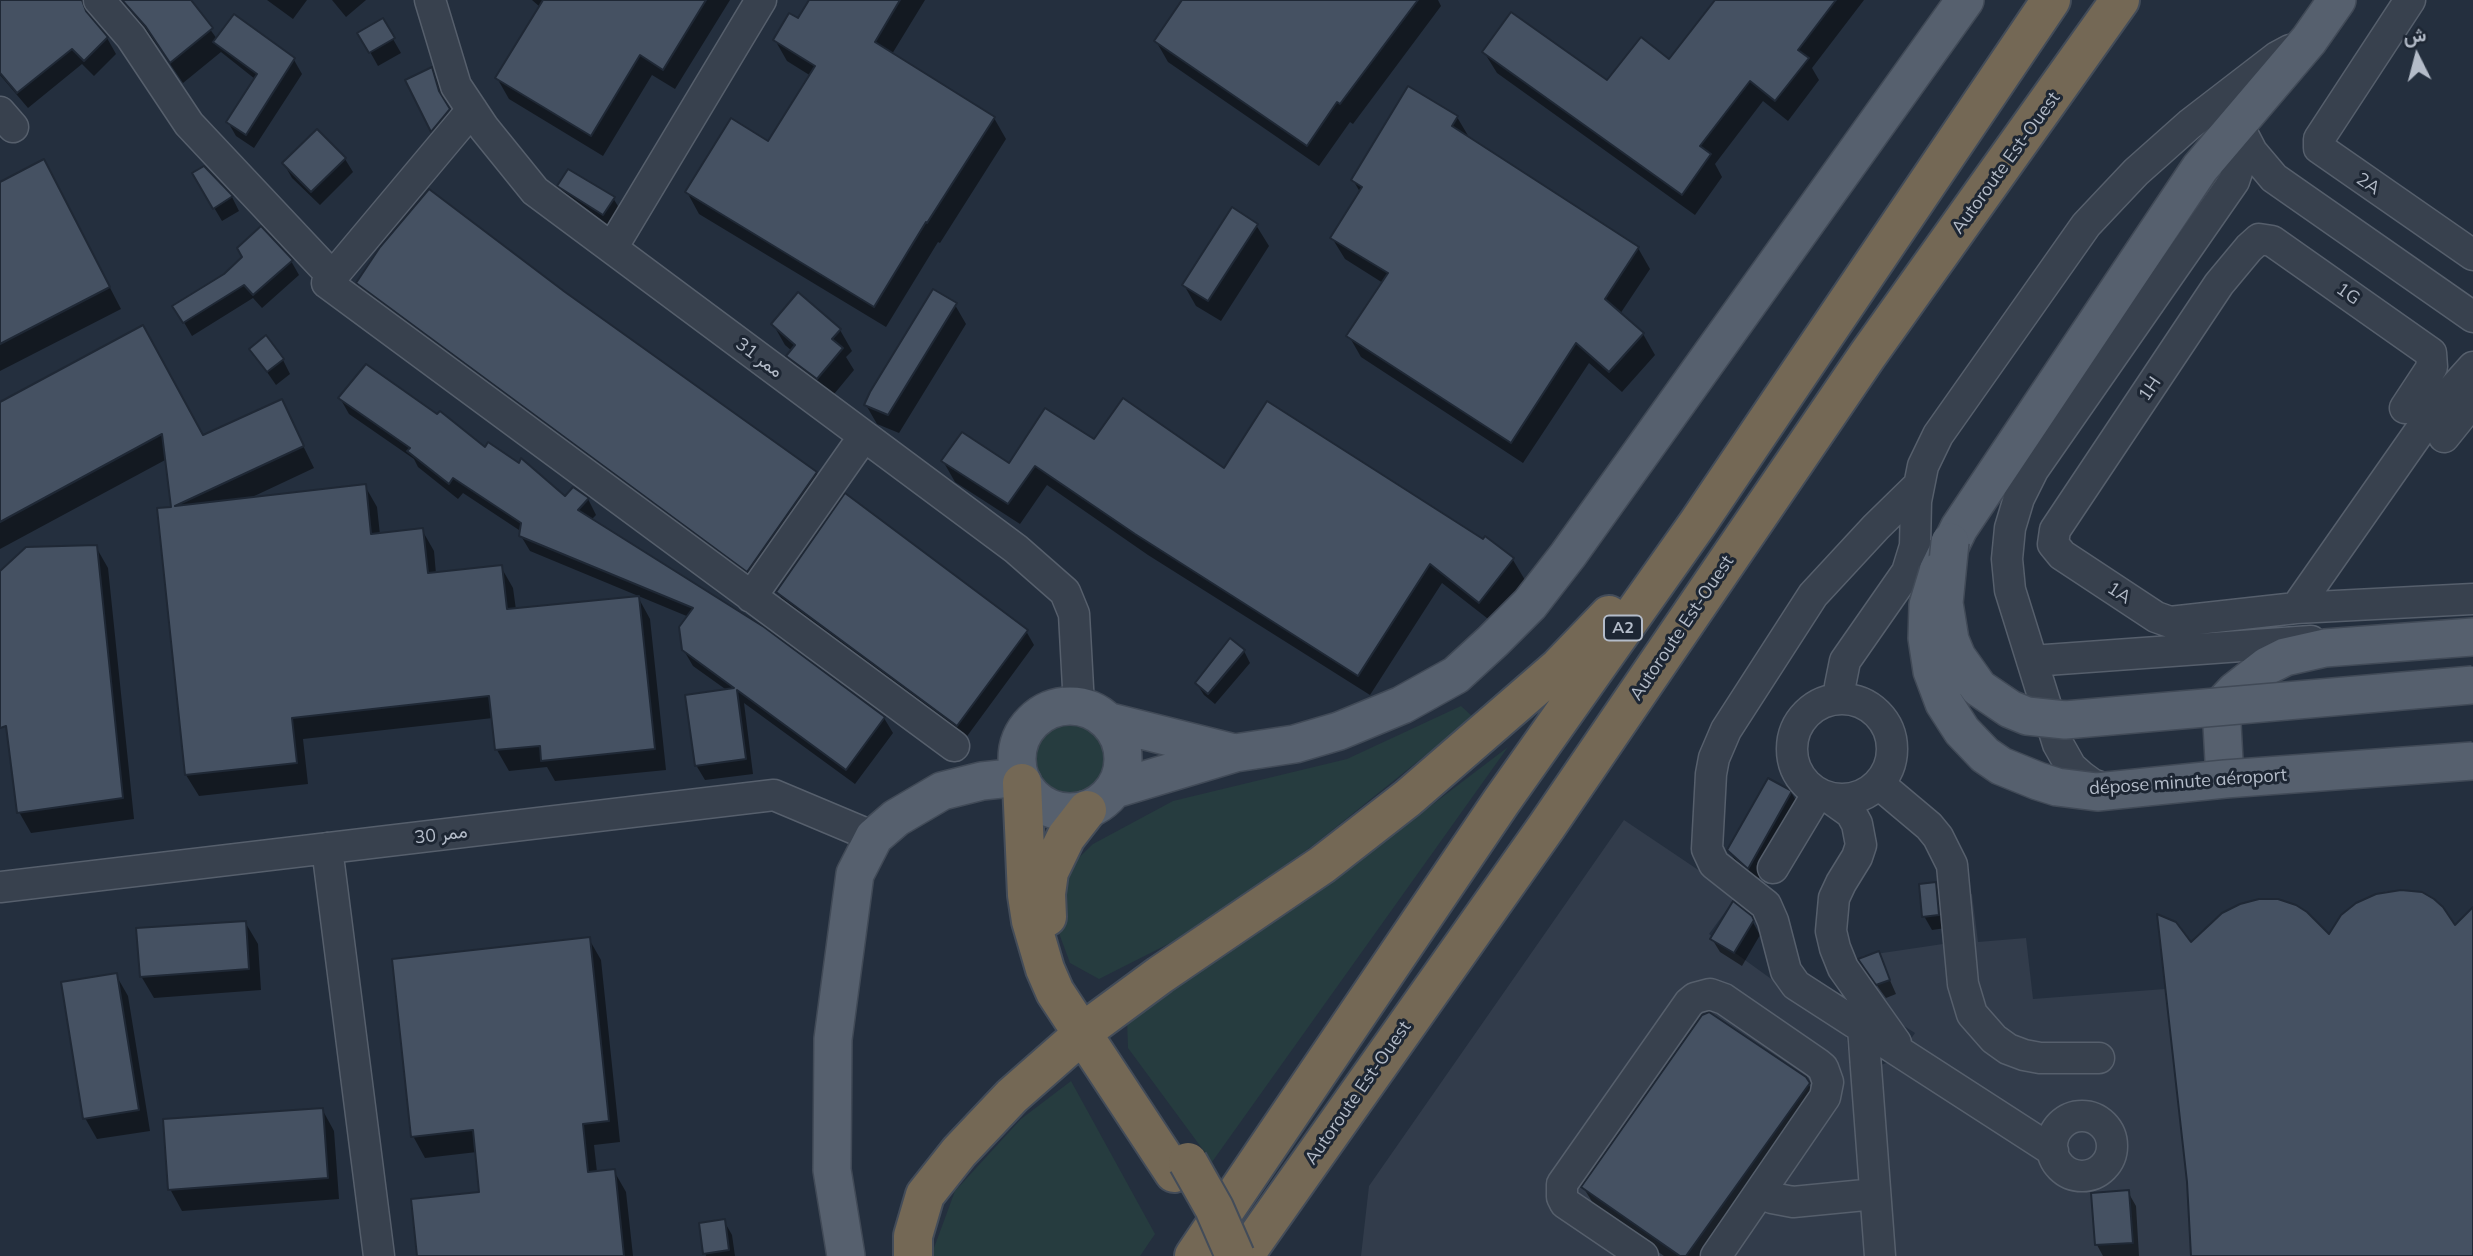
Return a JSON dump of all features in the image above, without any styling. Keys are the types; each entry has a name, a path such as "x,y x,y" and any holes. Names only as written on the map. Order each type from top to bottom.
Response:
{"highway":[{"name":"A2","path":"1194,1256 1493,813 1698,523 2051,0"},
{"name":"Autoroute Est-Ouest","path":"1244,1256 1547,827 1867,356 2120,0"},
{"path":"913,1256 913,1236 925,1195 959,1152 1012,1096 1089,1029 1160,975 1322,865 1408,798 1559,667 1698,523"},
{"path":"1021,780 1025,869 1031,921 1045,970 1055,992 1089,1029"},
{"path":"1101,799 1057,853 1049,872 1046,894 1049,929 1058,965 1089,1029 1181,1168 1214,1208 1235,1256"},
{"path":"1181,1168 1214,1256"}],"main road":[{"path":"2337,0 2309,40 2200,168 1944,557 1944,603 1950,640 1966,673 1979,688 2010,709 2027,716 2065,720 2473,685"},
{"path":"1235,753 1063,706 1048,710 1029,725 1018,746 1016,762 1021,780 1031,795 1042,805 1056,811 1072,813 1101,799 1235,753 1295,744 1328,735 1402,705 1456,674 1530,604 1568,555 1953,4"},
{"name":"dépose minute aéroport","path":"1944,557 1932,589 1927,622 1929,655 1944,703 1967,737 1984,755 2020,774 2057,787 2097,792 2225,779 2473,761"},
{"path":"2225,779 2221,706 2259,671 2285,657 2305,651 2473,637"},
{"path":"1094,714 1119,737 1124,754 1122,772 1101,799"},
{"path":"846,1256 832,1170 832,1038 855,874 874,837 896,818 942,791 982,781 1021,780"}],"street":[{"path":"99,0 131,37 189,124 332,276"},
{"name":"ممر 31","path":"429,0 456,86 484,128 535,191 1016,549 1065,592 1074,614 1094,714"},
{"path":"612,248 761,0"},
{"name":"2A","path":"2410,0 2319,139 2322,151 2473,255"},
{"path":"1842,698 1840,686 1845,661 1907,572 1917,532 1916,501 1923,466 1938,435 2086,225 2136,172 2190,124 2277,57 2309,40"},
{"path":"472,110 327,283 954,746"},
{"path":"2238,125 2252,152 2274,178 2469,310"},
{"path":"2238,125 2241,154 2234,181 2032,470 2019,498 2010,528 2007,559 2010,590 2064,756 2081,776 2104,789 2131,792 2301,774 2473,761"},
{"name":"1G","path":"2219,284 2253,243 2259,239 2272,241 2431,353 2432,367 2405,408"},
{"name":"1H","path":"2081,493 2219,284"},
{"path":"2296,608 2436,408 2473,367"},
{"path":"2444,437 2473,401"},
{"path":"751,597 864,436"},
{"path":"1919,485 1813,595 1726,730 1714,758 1707,842 1710,857 1720,869 1766,905 1790,979 2053,1151"},
{"name":"1A","path":"2081,493 2055,530 2053,537 2056,551 2162,620 2178,621 2296,608"},
{"path":"2296,608 2473,599"},
{"path":"2032,662 2473,629"},
{"path":"1824,795 1856,797 1879,784 1892,761 1893,748 1886,723 1867,705 1842,698 1816,705 1798,724 1793,737 1794,763 1807,785 1851,813 1857,824 1861,845 1857,858 1840,883 1835,898 1831,931 1843,968 1902,1052"},
{"path":"1879,784 1938,837 1952,865 1963,984 1972,1014 1994,1039 2008,1049 2024,1055 2040,1058 2099,1058"},
{"name":"ممر 30","path":"0,887 774,795 874,837"},
{"path":"1773,868 1824,795"},
{"path":"327,848 379,1256"},
{"path":"1643,1256 1565,1203 1562,1184 1689,1003 1702,995 1724,999 1817,1063 1828,1082 1825,1097 1716,1256"},
{"path":"1863,1028 1880,1256"},
{"path":"1760,1192 1772,1198 1793,1202 1875,1194"}],"shaded area":[{"path":"1624,820 1737,896 1709,934 1846,1033 1850,1066 1880,1065 1896,1060 1915,1033 1882,1012 1862,956 1943,944 1940,916 1947,914 1946,896 1972,894 1978,942 2026,938 2033,999 2165,989 2157,914 2176,922 2190,944 2278,899 2307,912 2329,934 2341,915 2356,903 2387,891 2422,892 2443,907 2455,924 2460,924 2473,907 2473,1256 1361,1256 1369,1186"}],"green space":[{"path":"1461,706 1473,717 1315,844 1188,934 1099,979 1070,963 1056,925 1063,873 1093,844 1173,801 1347,759"},
{"path":"1071,723 1096,733 1106,758 1096,783 1071,793 1046,783 1036,758 1046,733"},
{"path":"1508,747 1212,1162 1128,1048 1127,1019 1349,868"},
{"path":"1071,1081 1155,1234 1140,1256 931,1256 955,1191 1021,1119"}],"building":[{"path":"0,0 82,0 86,11 108,37 84,61 72,49 17,93 0,73"},
{"path":"122,0 191,0 213,28 170,63 146,27"},
{"path":"543,0 706,0 663,70 640,55 591,136 495,78"},
{"path":"809,0 900,0 875,42 995,117 874,307 685,192 731,118 768,141 815,66 773,40 789,13 798,18"},
{"path":"1182,0 1418,0 1340,104 1337,102 1307,146 1154,41"},
{"path":"1715,0 1836,0 1798,50 1809,58 1775,101 1750,81 1700,146 1711,154 1682,195 1482,52 1511,12 1607,80 1641,37 1669,59"},
{"path":"234,14 295,58 246,135 226,122 257,74 213,42"},
{"path":"383,18 395,38 369,53 357,33"},
{"path":"432,67 439,91 450,109 431,132 405,80"},
{"path":"1408,86 1458,116 1452,126 1639,247 1605,299 1644,333 1609,372 1576,343 1511,443 1346,336 1388,273 1330,238 1362,187 1351,180"},
{"path":"317,129 346,158 311,192 282,163"},
{"path":"44,159 110,287 0,344 0,182"},
{"path":"204,166 233,196 213,209 192,173"},
{"path":"568,169 615,197 603,215 557,186"},
{"path":"429,189 565,292 817,472 747,572 356,283 380,247"},
{"path":"1232,207 1258,224 1208,301 1182,285"},
{"path":"261,226 293,260 253,295 244,285 183,323 172,306 224,274 242,257 237,248"},
{"path":"933,289 957,303 888,415 864,405 870,392"},
{"path":"798,292 841,329 832,339 843,348 817,379 786,356 795,345 771,324"},
{"path":"143,325 203,435 282,399 304,446 175,506 366,484 371,534 423,528 428,573 502,565 507,609 639,596 655,749 541,761 540,746 495,750 489,696 292,718 297,763 185,775 157,508 171,507 162,434 0,522 0,402"},
{"path":"266,335 284,359 267,372 249,349"},
{"path":"366,364 437,414 440,411 485,447 488,442 519,463 521,458 565,496 573,487 589,498 578,510 764,627 885,717 846,770 737,690 746,759 695,766 685,695 734,688 682,650 679,627 693,608 519,536 521,523 453,478 449,484 407,451 410,448 338,398"},
{"path":"1123,398 1224,468 1267,401 1483,539 1485,536 1514,558 1479,603 1430,564 1358,676 1135,534 1035,466 1008,504 941,461 962,432 1009,463 1045,408 1094,439"},
{"path":"845,493 1028,630 957,726 776,592"},
{"path":"97,545 123,798 17,813 6,726 0,728 0,571 26,547"},
{"path":"1230,638 1245,650 1208,694 1195,683"},
{"path":"1768,778 1792,791 1748,869 1727,850"},
{"path":"1936,882 1939,915 1922,917 1919,884"},
{"path":"2401,890 2422,892 2434,899 2455,925 2473,907 2473,1256 2191,1256 2187,1182 2157,914 2176,922 2191,942 2222,913 2240,904 2259,899 2278,899 2307,912 2329,934 2341,915 2356,903 2376,894"},
{"path":"1733,901 1754,920 1734,953 1710,939"},
{"path":"246,921 249,969 140,977 136,928"},
{"path":"590,937 609,1121 583,1124 588,1172 615,1169 624,1256 417,1256 411,1199 479,1192 473,1130 411,1137 392,959"},
{"path":"1879,951 1890,980 1876,985 1858,959"},
{"path":"117,973 139,1110 83,1119 61,982"},
{"path":"1709,1012 1806,1077 1810,1083 1686,1256 1680,1256 1581,1187 1702,1015"},
{"path":"323,1108 328,1178 168,1190 163,1119"},
{"path":"2129,1190 2133,1243 2095,1245 2091,1193"},
{"path":"725,1219 729,1250 703,1254 699,1223"}]}
